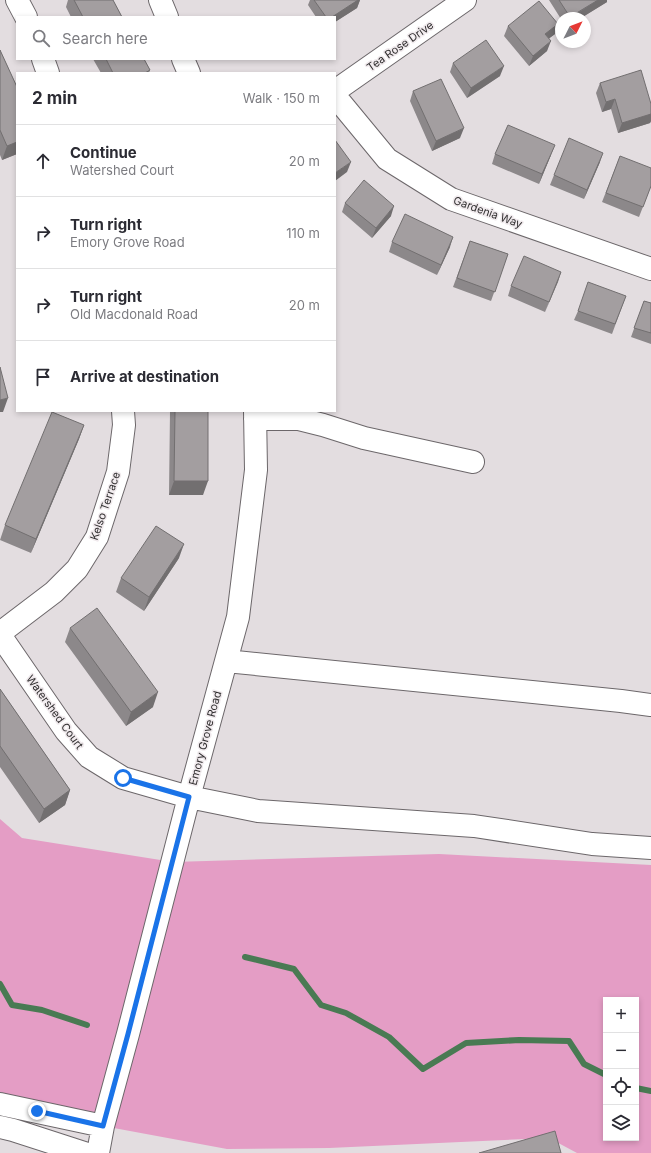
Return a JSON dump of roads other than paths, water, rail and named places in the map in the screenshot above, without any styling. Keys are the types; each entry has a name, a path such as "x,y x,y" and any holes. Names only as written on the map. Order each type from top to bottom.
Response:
{"street":[{"path":"17,0 25,16"},
{"path":"160,0 167,16"},
{"name":"Tea Rose Drive","path":"336,90 465,0"},
{"path":"43,60 48,72"},
{"path":"183,60 189,72"},
{"name":"Gardenia Way","path":"336,97 387,159 451,200 651,269"},
{"name":"Kelso Terrace","path":"0,634 54,592 77,569 97,537 118,472 124,426 123,412"},
{"path":"255,415 298,420 323,425 364,438 473,462"},
{"name":"Emory Grove Road","path":"98,1153 103,1126 189,797 238,617 256,470 255,415"},
{"name":"Watershed Court","path":"0,634 66,731 89,757 123,778 189,797 258,810 474,826 592,844 651,848"},
{"path":"226,661 621,701 651,706"},
{"path":"0,1104 103,1126"},
{"path":"0,1127 84,1153"}],"waterway":[{"path":"245,957 294,969 321,1005 346,1013 389,1037 423,1069 466,1043 519,1040 569,1041 584,1064 603,1074"},
{"path":"0,984 12,1005 42,1010 87,1025"},
{"path":"639,1089 651,1091"}]}
